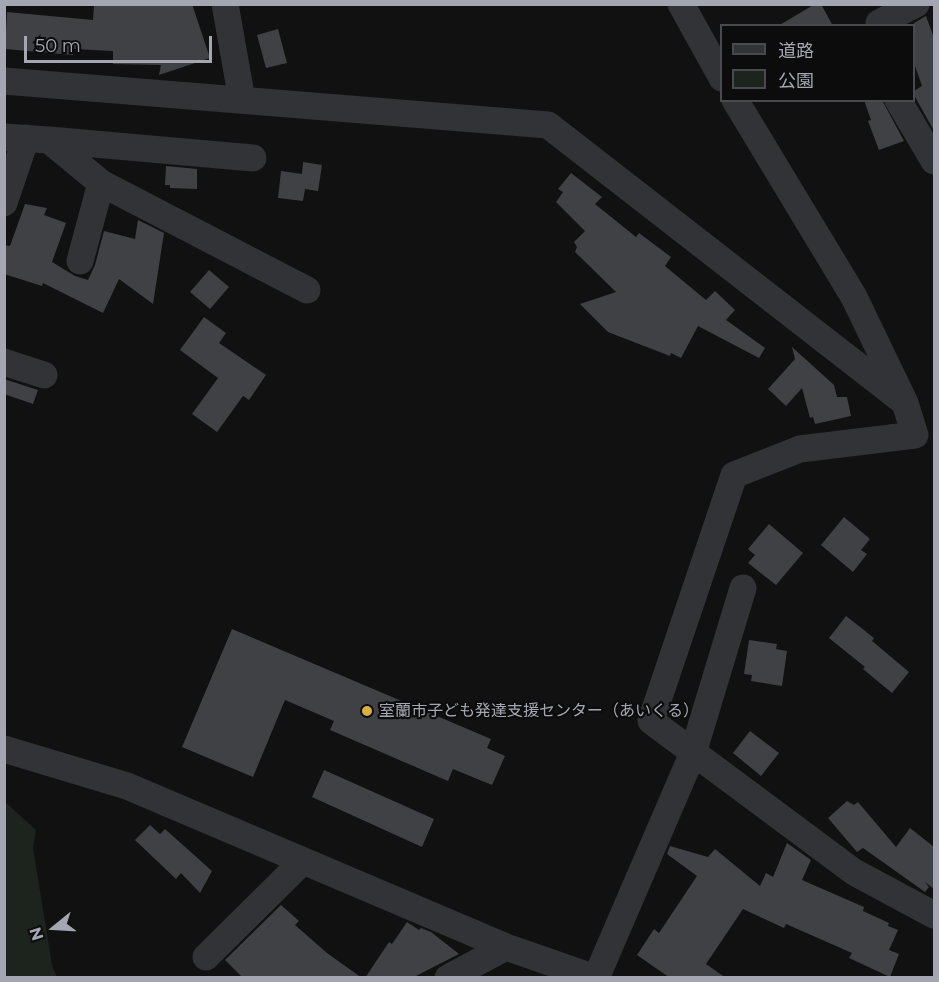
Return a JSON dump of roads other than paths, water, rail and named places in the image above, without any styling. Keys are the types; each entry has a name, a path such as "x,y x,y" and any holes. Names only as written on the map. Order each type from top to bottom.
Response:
{"street":[{"path":"225,4 243,100"},
{"path":"681,4 720,74"},
{"path":"879,22 915,4"},
{"path":"4,81 548,125 905,403"},
{"path":"736,102 854,297 905,403 915,435 800,449 734,475 651,721 854,872 934,915"},
{"path":"899,102 934,161"},
{"path":"27,138 253,158"},
{"path":"27,138 101,183 307,290"},
{"path":"4,203 27,138"},
{"path":"80,261 101,183"},
{"path":"4,362 44,375"},
{"path":"4,749 127,786 506,947 596,978 693,753 742,588"},
{"path":"206,957 303,861"},
{"path":"456,976 506,947"}],"place":[{"name":"室蘭市子ども発達支援センター（あいくる）","path":"367,711"}]}
